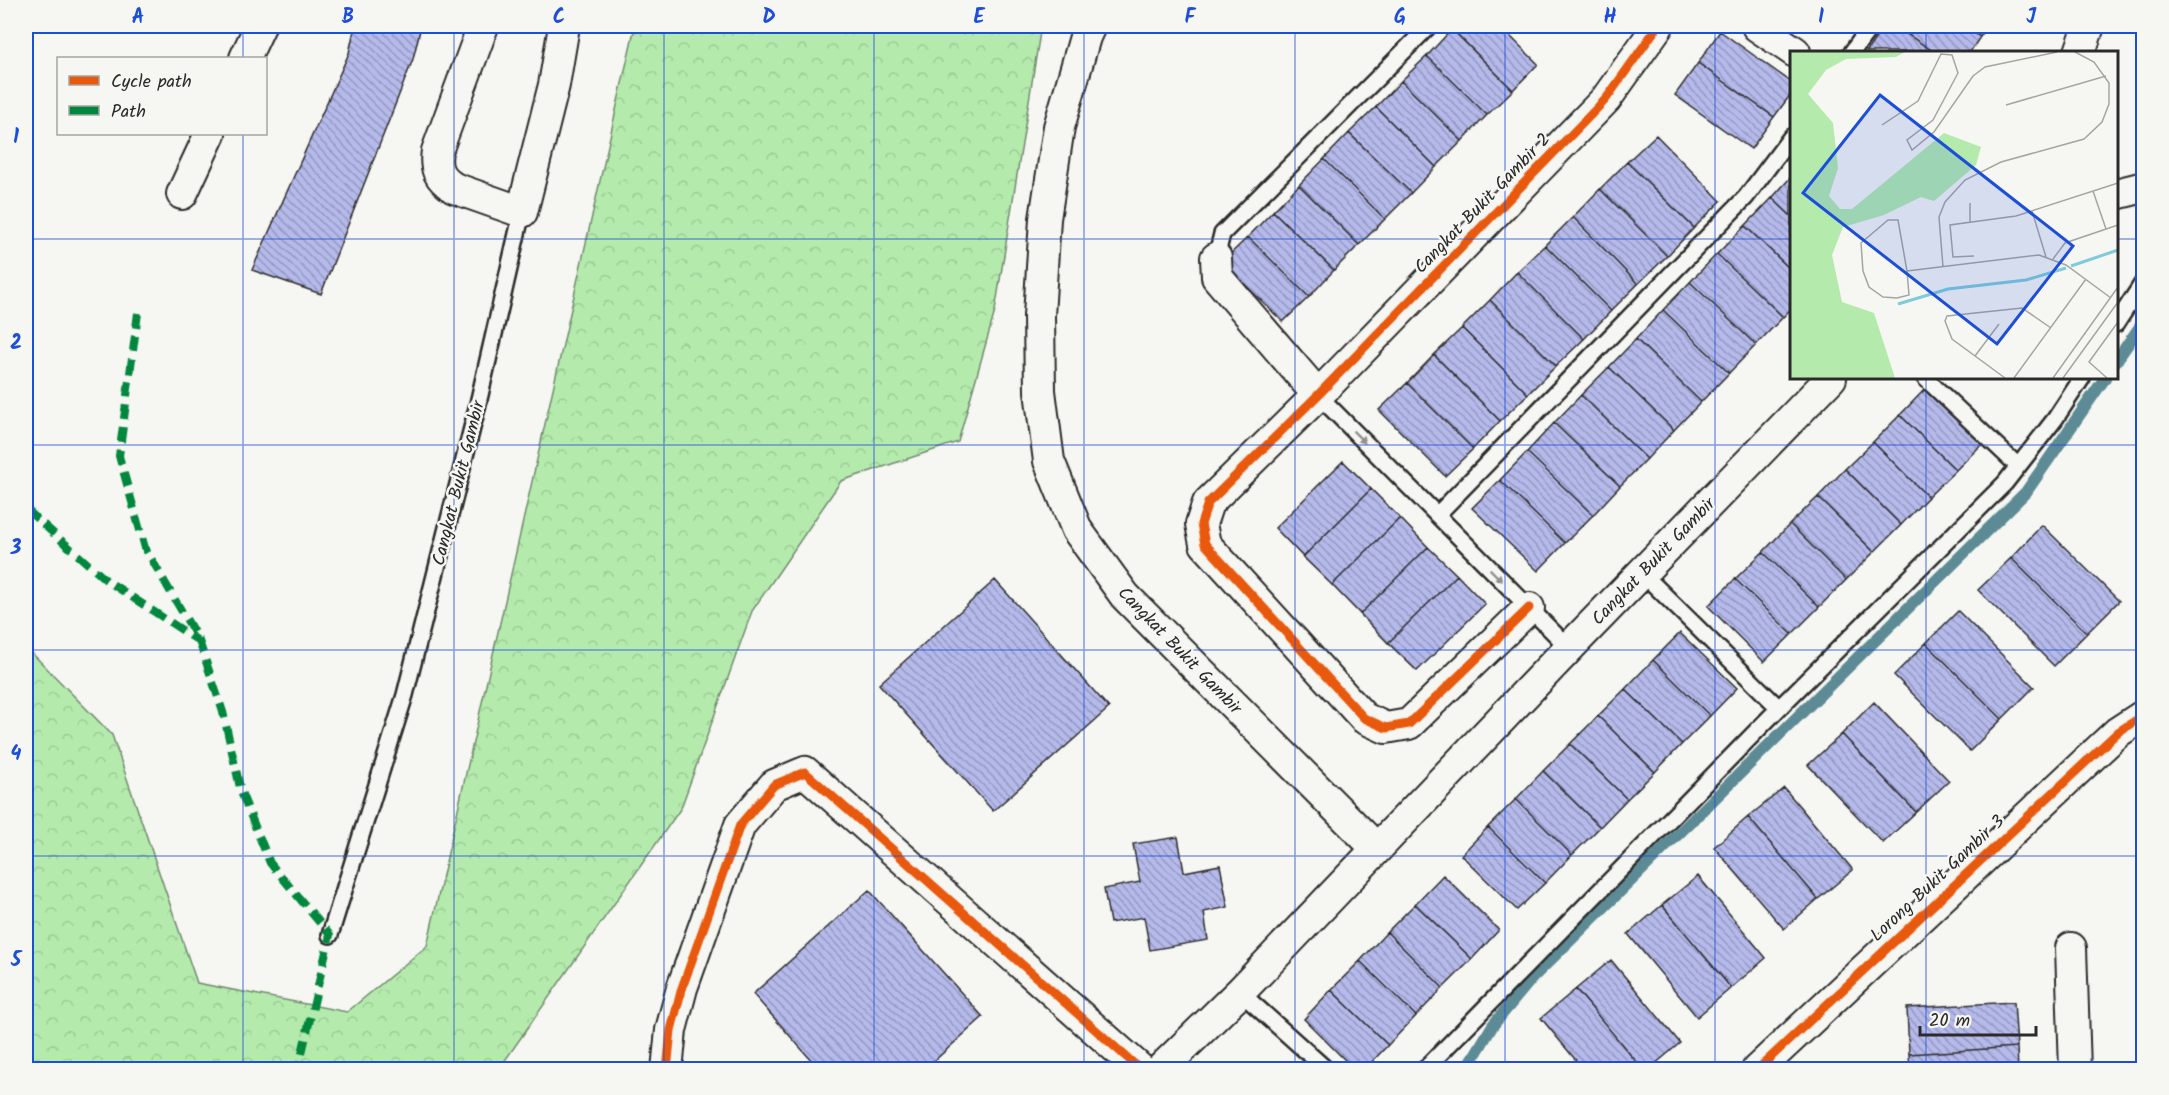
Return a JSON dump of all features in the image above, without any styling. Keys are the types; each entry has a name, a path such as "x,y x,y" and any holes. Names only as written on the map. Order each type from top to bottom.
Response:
{"street":[{"path":"245,57 260,26"},
{"path":"483,26 435,162 444,182 454,188 522,212"},
{"name":"Cangkat Bukit Gambir","path":"522,212 554,85 564,26"},
{"name":"Cangkat Bukit Gambir","path":"1090,26 1059,127 1045,219 1039,316 1040,391 1049,461 1077,530 1125,596 1376,848"},
{"name":"Cangkat Bukit Gambir 2","path":"1529,608 1409,724 1386,728 1364,718 1205,544 1201,524 1208,503 1318,395 1606,99 1658,26"},
{"path":"1757,26 1794,51"},
{"path":"2080,51 2089,26"},
{"path":"182,194 210,135"},
{"path":"2118,194 2144,187"},
{"path":"1216,258 1217,277 1318,395"},
{"name":"Cangkat Bukit Gambir","path":"1160,1070 1240,992 1376,848 1829,380"},
{"name":"Lorong Bukit Gambir 3","path":"1757,1070 2118,732 2144,715"},
{"path":"667,1070 671,1030 682,988 740,825 774,785 805,772 1141,1070"},
{"path":"2071,948 2074,1070"}],"lane":[{"path":"1216,258 1222,234 1429,26"},
{"path":"1853,51 1871,26"},
{"path":"1437,515 1746,197 1790,138"},
{"name":"Cangkat Bukit Gambir","path":"330,935 405,696 477,408 522,212"},
{"path":"2118,321 2144,281"},
{"path":"1927,380 2018,466"},
{"path":"1424,1070 1779,708 2005,483 2055,420 2081,380"},
{"path":"1318,395 1569,648"},
{"path":"1642,573 1779,708"},
{"path":"1240,992 1327,1070"}],"green space":[{"path":"635,26 1041,26 995,311 958,442 841,481 752,611 681,808 499,1069 26,1069 26,647 112,735 197,983 347,1012 427,946"}],"building":[{"path":"355,26 421,26 413,59 321,294 252,270 349,53"},
{"path":"1456,26 1500,26 1538,64 1513,90 1452,29"},
{"path":"1884,26 1895,26 1932,51 1867,51"},
{"path":"1895,26 1964,26 1980,37 1971,51 1932,51"},
{"path":"1964,26 1988,26 1980,37"},
{"path":"1452,29 1513,90 1487,115 1427,56"},
{"path":"1720,31 1790,81 1790,95 1774,117 1698,63"},
{"path":"1427,56 1487,115 1462,141 1401,81"},
{"path":"1698,63 1774,117 1751,149 1675,95"},
{"path":"1401,81 1462,141 1436,167 1376,107"},
{"path":"1376,107 1436,167 1411,193 1349,133"},
{"path":"1349,133 1411,193 1385,219 1324,159"},
{"path":"1656,135 1721,201 1694,228 1627,162"},
{"path":"1324,159 1385,219 1359,245 1299,185"},
{"path":"1627,162 1694,228 1667,256 1600,189"},
{"path":"1790,178 1790,215 1772,198"},
{"path":"1299,185 1359,245 1334,270 1273,211"},
{"path":"1600,189 1667,256 1638,284 1573,217"},
{"path":"1772,198 1790,215 1790,269 1745,226"},
{"path":"1273,211 1334,270 1309,297 1248,237"},
{"path":"1573,217 1638,284 1611,311 1545,245"},
{"path":"1745,226 1790,269 1790,310 1783,317 1717,254"},
{"path":"1248,237 1309,297 1283,322 1222,262"},
{"path":"1545,245 1611,311 1584,339 1517,272"},
{"path":"1717,254 1783,317 1756,345 1690,282"},
{"path":"1517,272 1584,339 1556,366 1490,300"},
{"path":"1690,282 1756,345 1729,373 1663,310"},
{"path":"1490,300 1556,366 1528,394 1462,328"},
{"path":"1663,310 1729,373 1701,402 1636,339"},
{"path":"1462,328 1528,394 1500,421 1434,355"},
{"path":"1636,339 1701,402 1674,430 1609,367"},
{"path":"1434,355 1500,421 1473,449 1407,383"},
{"path":"1609,367 1674,430 1647,459 1581,395"},
{"path":"1407,383 1473,449 1445,476 1379,410"},
{"path":"1927,387 1983,443 1956,470 1900,415"},
{"path":"1581,395 1647,459 1620,486 1554,423"},
{"path":"1900,415 1956,470 1928,497 1873,442"},
{"path":"1554,423 1620,486 1593,515 1527,452"},
{"path":"1873,442 1928,497 1901,525 1845,469"},
{"path":"1527,452 1593,515 1565,543 1500,480"},
{"path":"1343,461 1371,489 1303,557 1275,528"},
{"path":"2141,465 2144,465 2144,542"},
{"path":"1845,469 1901,525 1874,552 1818,497"},
{"path":"1500,480 1565,543 1538,571 1472,508"},
{"path":"1371,489 1400,518 1332,585 1303,557"},
{"path":"1818,497 1874,552 1846,580 1790,524"},
{"path":"1400,518 1428,547 1360,614 1332,585"},
{"path":"1790,524 1846,580 1819,607 1763,552"},
{"path":"2042,525 2119,601 2087,633 2011,558"},
{"path":"1428,547 1457,575 1388,643 1360,614"},
{"path":"1763,552 1819,607 1792,634 1735,579"},
{"path":"2011,558 2087,633 2054,666 1978,590"},
{"path":"1457,575 1485,604 1417,671 1388,643"},
{"path":"1735,579 1792,634 1764,662 1708,606"},
{"path":"995,580 1109,708 993,811 879,684"},
{"path":"1958,611 2034,687 2002,719 1926,643"},
{"path":"1680,633 1737,688 1710,716 1653,660"},
{"path":"1926,643 2002,719 1970,751 1894,675"},
{"path":"1653,660 1710,716 1682,744 1625,689"},
{"path":"1625,689 1682,744 1655,772 1598,716"},
{"path":"1874,702 1949,781 1916,812 1842,734"},
{"path":"1598,716 1655,772 1627,799 1570,744"},
{"path":"1842,734 1916,812 1883,843 1808,765"},
{"path":"1570,744 1627,799 1600,827 1543,771"},
{"path":"1543,771 1600,827 1572,855 1516,799"},
{"path":"1784,788 1853,870 1818,899 1748,817"},
{"path":"1516,799 1572,855 1545,883 1488,827"},
{"path":"1748,817 1818,899 1784,929 1714,847"},
{"path":"1488,827 1545,883 1517,910 1461,855"},
{"path":"1178,837 1184,872 1220,865 1228,907 1204,912 1208,940 1150,950 1144,917 1110,923 1104,889 1140,882 1133,844"},
{"path":"1443,875 1499,930 1472,959 1415,904"},
{"path":"1698,876 1766,958 1731,988 1662,905"},
{"path":"869,890 983,1017 924,1070 820,1070 753,994"},
{"path":"1415,904 1472,959 1443,988 1387,932"},
{"path":"1662,905 1731,988 1697,1017 1628,934"},
{"path":"1387,932 1443,988 1416,1016 1360,961"},
{"path":"1611,960 1680,1043 1648,1070 1643,1070 1576,989"},
{"path":"1360,961 1416,1016 1388,1045 1331,990"},
{"path":"1576,989 1643,1070 1584,1070 1541,1018"},
{"path":"1331,990 1388,1045 1364,1070 1355,1070 1304,1019"},
{"path":"2014,1002 2017,1047 1909,1054 1907,1008"},
{"path":"2017,1047 2018,1070 1910,1070 1909,1054"}],"waterway":[{"path":"2118,358 2144,321"},
{"path":"1466,1070 1493,1025 1533,977 2026,492 2104,380"}],"marked path":[{"path":"26,109 26,116"},
{"path":"138,313 119,456 145,548 199,641 223,712 241,792 270,863 330,935 298,1070"},
{"path":"26,509 106,580 197,640"}],"cycle path":[{"path":"1529,608 1409,724 1386,728 1364,718 1205,544 1201,524 1208,503 1318,395 1606,99 1658,26"},
{"path":"1757,1070 2118,732 2144,715"},
{"path":"667,1070 671,1030 682,988 740,825 774,785 805,772 1141,1070"}]}
